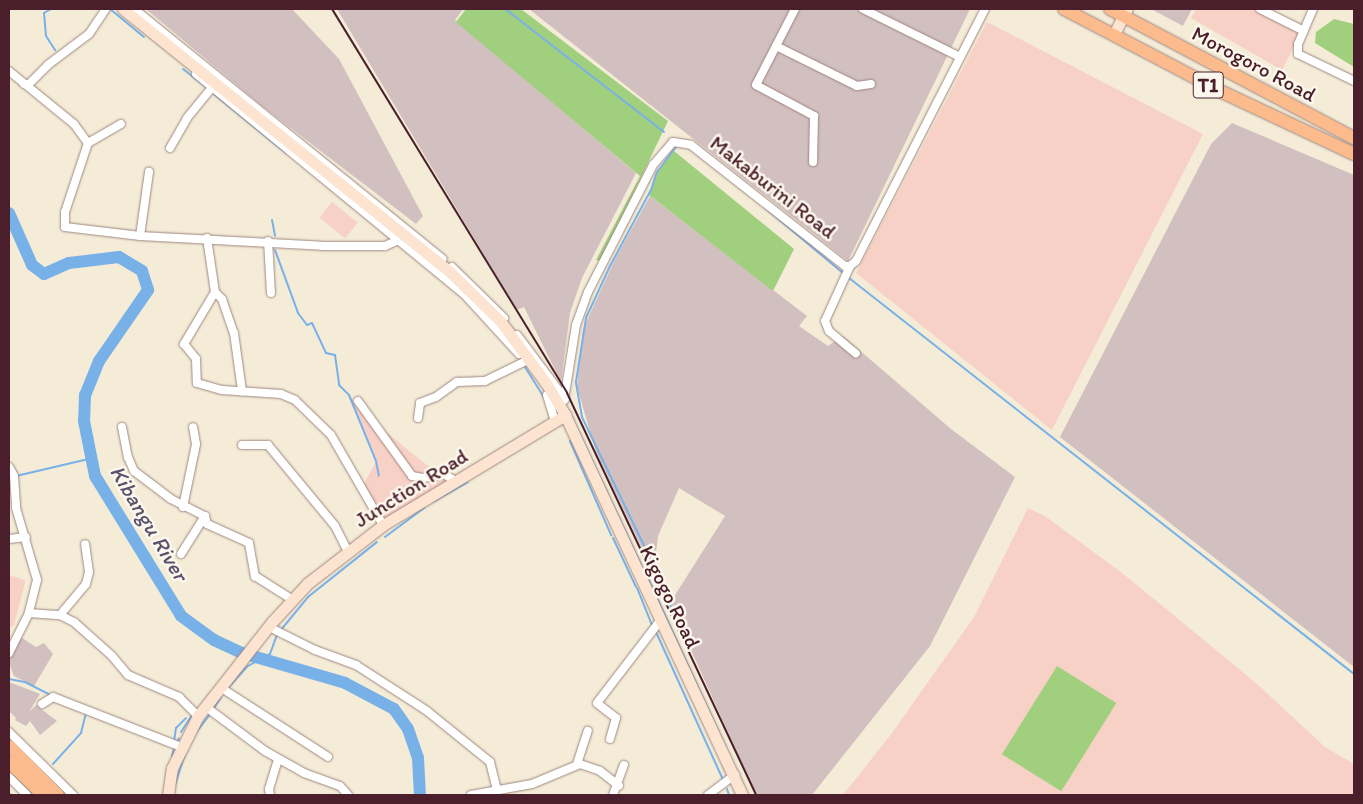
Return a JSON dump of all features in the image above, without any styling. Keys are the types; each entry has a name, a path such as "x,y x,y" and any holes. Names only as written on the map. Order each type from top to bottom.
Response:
{"main road":[{"name":"Kigogo Road","path":"123,9 213,86 404,238 490,311 527,360 561,410 735,776 742,795"},
{"name":"Morogoro Road","path":"1064,9 1220,91 1354,154"},
{"name":"Morogoro Road","path":"1110,9 1126,13 1354,138"},
{"path":"1114,34 1126,13"},
{"name":"Junction Road","path":"264,637 290,603 348,551 383,525 455,481 561,410"},
{"name":"Junction Road","path":"264,637 273,629 290,603"},
{"path":"168,795 172,768 181,747 202,712 264,637"},
{"path":"9,746 58,795"},
{"path":"9,762 43,795"}],"street":[{"path":"24,84 29,84 49,64 89,34 106,9"},
{"path":"115,9 213,86 187,118 170,148"},
{"path":"134,9 463,276 497,310 561,410"},
{"path":"795,9 756,85 814,116 813,162"},
{"path":"863,9 960,57"},
{"path":"880,17 884,9"},
{"name":"Makaburini Road","path":"561,410 576,325 588,292 653,165 674,142 690,143 845,266 850,266 856,261 985,9"},
{"path":"1260,9 1304,31"},
{"path":"1313,9 1304,31 1298,54 1354,81"},
{"path":"776,46 857,86 871,84"},
{"path":"9,71 74,124 88,143"},
{"path":"121,124 88,143 64,224 90,231 140,236 268,241 336,247 385,246 404,238"},
{"path":"140,236 149,172"},
{"path":"207,238 215,292 222,299 234,333 242,391"},
{"path":"268,241 271,293"},
{"path":"850,266 825,321 829,331 856,354"},
{"path":"215,292 184,344 196,359 197,383 222,390 290,396 326,428 383,525"},
{"path":"418,418 420,402 436,397 457,382 486,381 527,360"},
{"path":"358,401 412,476 423,478 444,474 455,481"},
{"path":"122,427 128,457 134,471 183,507 205,516"},
{"path":"183,507 196,444 193,427"},
{"path":"242,445 268,445 334,526 348,551"},
{"path":"9,467 14,476 16,508 37,580 29,612 9,654"},
{"path":"182,554 205,516"},
{"path":"205,516 207,524 251,544 255,576 290,603"},
{"path":"9,539 26,537"},
{"path":"60,615 86,584 89,572 86,544"},
{"path":"29,612 60,615 96,640 128,675 179,697 278,759 340,786 348,795"},
{"path":"610,739 616,718 596,703 660,621"},
{"path":"273,629 315,650 356,665 427,711 490,762 497,790"},
{"path":"218,692 328,758"},
{"path":"42,704 54,697 181,747"},
{"path":"577,764 588,731"},
{"path":"9,732 74,795"},
{"path":"270,795 269,789 278,759"},
{"path":"471,795 532,784 577,764 591,767 619,786"},
{"path":"613,795 619,786 624,765"},
{"path":"708,795 735,776"},
{"path":"9,777 27,795"}],"shaded area":[{"path":"146,9 292,9 339,59 423,216 416,224 262,106"},
{"path":"337,9 463,9 455,20 636,173 582,278 570,313 561,382 524,307 517,310"},
{"path":"529,9 970,9 848,261"},
{"path":"1151,9 1192,9 1183,26"},
{"path":"1196,9 1254,9 1302,31 1282,70 1191,18"},
{"path":"987,22 1203,134 1052,430 856,273"},
{"path":"1232,123 1354,175 1354,667 1060,437 1211,144"},
{"path":"650,196 807,316 799,326 828,346 843,336 951,429 1015,477 930,646 812,795 756,795 670,603 739,494 725,516 679,488 658,536 656,553 647,559 596,452 577,387 583,329 615,259"},
{"path":"332,202 358,223 345,238 319,218"},
{"path":"350,396 368,417 427,465 446,470 450,477 447,484 384,520 363,485 376,462"},
{"path":"1028,508 1045,516 1126,576 1256,683 1325,747 1354,764 1354,795 843,795 892,733 974,617"},
{"path":"9,575 25,580 25,583 14,625 9,628"},
{"path":"19,636 36,647 44,643 53,654 34,686 14,676 9,663 9,654"},
{"path":"9,682 40,694 29,712 36,705 57,721 40,735 30,721 26,726 15,720 16,718 9,711"}],"green space":[{"path":"466,9 521,9 668,121 601,261 596,260 640,176 456,22"},
{"path":"1334,19 1354,24 1354,67 1315,43 1316,32"},
{"path":"674,151 794,249 773,291 649,195 657,172"},
{"path":"1057,666 1116,703 1061,791 1002,754"}],"waterway":[{"path":"51,9 44,13 46,36 55,50"},
{"path":"110,9 144,37"},
{"path":"505,9 664,132"},
{"path":"183,69 207,88"},
{"path":"215,95 286,153"},
{"path":"652,562 582,417 576,382 586,318 610,266 651,190 657,172 677,145"},
{"path":"764,207 843,273"},
{"name":"Kibangu River","path":"9,213 32,265 44,274 69,263 119,257 142,271 148,290 99,361 85,395 84,421 95,476 181,616 214,640 242,653 345,683 394,709 408,729 418,758 420,795"},
{"path":"272,220 275,236"},
{"path":"275,250 298,313 307,325 312,323 326,353 335,355 339,385 349,395 376,461 379,476"},
{"path":"849,278 1354,674"},
{"path":"525,367 544,397"},
{"path":"571,416 641,565"},
{"path":"570,441 611,535"},
{"path":"16,476 93,458"},
{"path":"433,502 468,482"},
{"path":"385,537 424,508"},
{"path":"613,538 636,587"},
{"path":"280,631 308,597 377,542"},
{"path":"656,570 671,607"},
{"path":"648,578 726,748"},
{"path":"637,588 652,625"},
{"path":"656,632 723,780"},
{"path":"227,689 248,666 270,654 277,635"},
{"path":"9,679 25,682 52,696"},
{"path":"213,710 221,697"},
{"path":"53,764 81,733 86,713"},
{"path":"195,734 210,714"},
{"path":"181,732 192,715"},
{"path":"174,742 176,728 186,718"},
{"path":"177,743 179,738"},
{"path":"172,756 174,748"},
{"path":"175,785 186,752"},
{"path":"727,789 729,795"}],"railway":[{"path":"332,9 567,393 756,795"}]}
